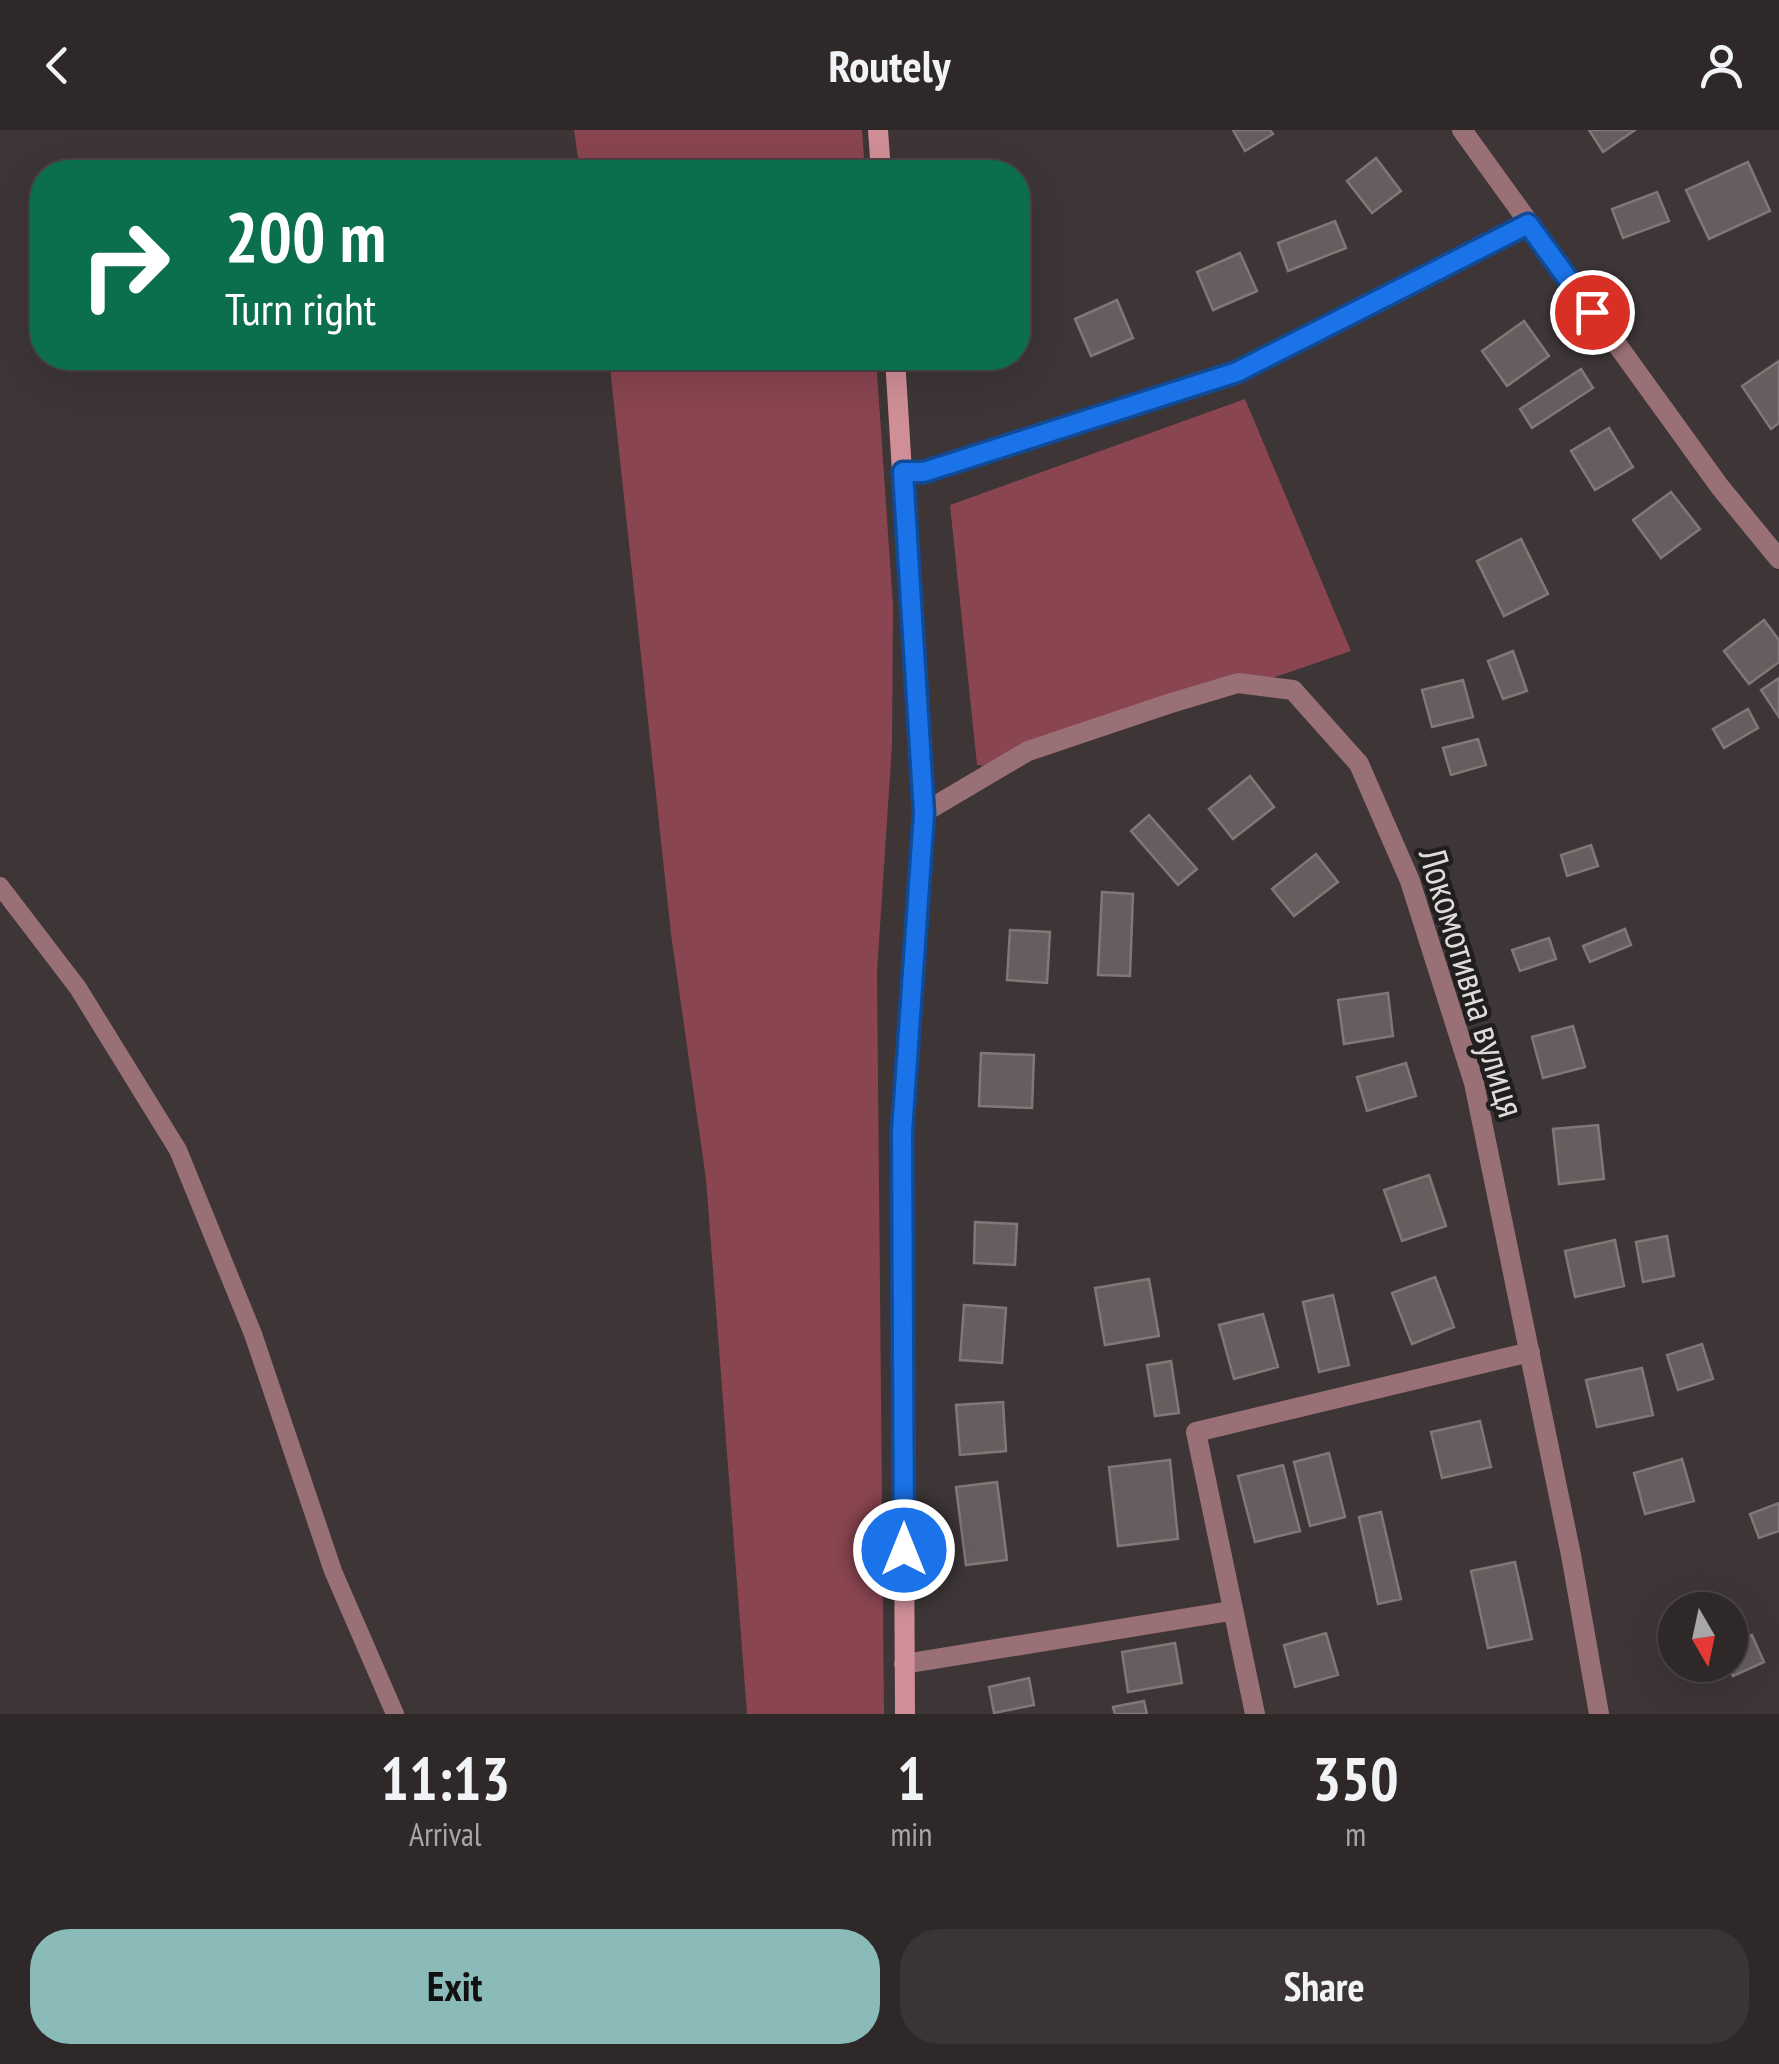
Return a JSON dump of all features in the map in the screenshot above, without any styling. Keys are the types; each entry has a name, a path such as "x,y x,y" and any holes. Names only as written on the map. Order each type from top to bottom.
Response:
{"street":[{"path":"878,130 881,160"},
{"path":"1462,130 1720,487 1779,559"},
{"path":"903,472 924,472 1237,372 1528,224"},
{"path":"896,370 924,813 902,1132 905,1714"},
{"name":"Локомотивна вулиця","path":"924,813 1028,751 1238,683 1293,690 1359,764 1410,881 1474,1083 1600,1714"},
{"path":"1255,1714 1230,1611 1196,1432 1530,1352"},
{"path":"904,1664 1230,1611"}],"lane":[{"path":"0,886 78,988 178,1150 252,1334 333,1572 395,1714"}],"shaded area":[{"path":"574,130 862,130 864,160 578,160"},
{"path":"610,370 877,370 893,606 892,745 877,972 884,1714 747,1714 706,1179 671,934"},
{"path":"1245,399 1351,651 1010,768 977,765 950,505"}],"building":[{"path":"1233,130 1270,130 1273,134 1245,151"},
{"path":"1589,130 1635,130 1603,152"},
{"path":"1376,158 1401,191 1372,213 1347,181"},
{"path":"1748,162 1770,211 1709,239 1686,190"},
{"path":"1657,192 1669,221 1623,238 1612,209"},
{"path":"1335,221 1346,248 1288,271 1278,243"},
{"path":"1240,253 1257,291 1213,310 1197,272"},
{"path":"1117,300 1133,338 1091,356 1075,319"},
{"path":"1524,321 1549,356 1507,386 1482,351"},
{"path":"1779,361 1779,423 1771,429 1742,386"},
{"path":"1581,369 1593,388 1532,428 1520,409"},
{"path":"1609,428 1633,467 1595,490 1571,451"},
{"path":"1671,492 1700,529 1661,558 1633,520"},
{"path":"1521,539 1548,594 1504,616 1477,561"},
{"path":"1764,620 1779,640 1779,662 1749,684 1724,651"},
{"path":"1513,651 1527,691 1503,699 1488,661"},
{"path":"1779,678 1779,717 1761,690"},
{"path":"1463,680 1473,717 1432,727 1422,690"},
{"path":"1748,709 1758,728 1724,748 1713,729"},
{"path":"1478,739 1486,765 1451,775 1443,748"},
{"path":"1250,776 1274,807 1233,839 1209,809"},
{"path":"1149,815 1197,869 1178,885 1131,831"},
{"path":"1591,845 1598,866 1567,876 1561,855"},
{"path":"1316,854 1338,882 1294,916 1272,889"},
{"path":"1102,892 1133,894 1130,976 1098,975"},
{"path":"1625,929 1631,945 1590,962 1583,946"},
{"path":"1010,930 1050,932 1047,983 1007,980"},
{"path":"1549,938 1556,959 1520,971 1512,950"},
{"path":"1388,993 1393,1036 1344,1044 1338,1000"},
{"path":"1573,1026 1585,1067 1543,1078 1532,1037"},
{"path":"981,1053 1034,1055 1032,1108 979,1106"},
{"path":"1406,1063 1416,1096 1367,1111 1357,1077"},
{"path":"1598,1125 1604,1179 1559,1184 1553,1129"},
{"path":"1429,1175 1446,1226 1402,1241 1384,1190"},
{"path":"975,1222 1017,1224 1015,1265 974,1263"},
{"path":"1667,1236 1674,1276 1643,1282 1636,1242"},
{"path":"1615,1240 1624,1286 1575,1297 1565,1251"},
{"path":"1435,1277 1454,1327 1412,1344 1392,1293"},
{"path":"1149,1279 1159,1336 1105,1345 1095,1288"},
{"path":"1333,1295 1349,1365 1319,1372 1303,1302"},
{"path":"964,1305 1006,1308 1002,1363 960,1360"},
{"path":"1263,1314 1278,1367 1234,1379 1219,1325"},
{"path":"1702,1344 1713,1379 1678,1390 1667,1355"},
{"path":"1171,1361 1179,1413 1155,1416 1147,1365"},
{"path":"1642,1368 1653,1415 1597,1427 1586,1380"},
{"path":"1003,1402 1006,1451 960,1455 956,1405"},
{"path":"1480,1421 1491,1467 1442,1478 1431,1432"},
{"path":"1329,1453 1345,1517 1310,1526 1294,1462"},
{"path":"1682,1459 1694,1501 1645,1514 1634,1473"},
{"path":"1170,1460 1178,1539 1118,1546 1109,1467"},
{"path":"1283,1465 1300,1531 1255,1542 1238,1476"},
{"path":"997,1482 1007,1560 966,1565 956,1487"},
{"path":"1779,1503 1779,1531 1759,1538 1750,1514"},
{"path":"1381,1512 1401,1599 1378,1604 1359,1517"},
{"path":"1515,1562 1532,1639 1488,1648 1471,1571"},
{"path":"1326,1633 1338,1675 1295,1687 1284,1645"},
{"path":"1752,1635 1764,1662 1748,1669 1748,1637"},
{"path":"1175,1643 1182,1683 1128,1692 1122,1652"},
{"path":"1029,1678 1034,1705 994,1713 989,1687"},
{"path":"1144,1701 1147,1714 1115,1714 1113,1707"}],"route":[{"path":"904,1550 902,1132 924,813 903,472 924,472 1237,372 1528,224 1592,312"}]}
